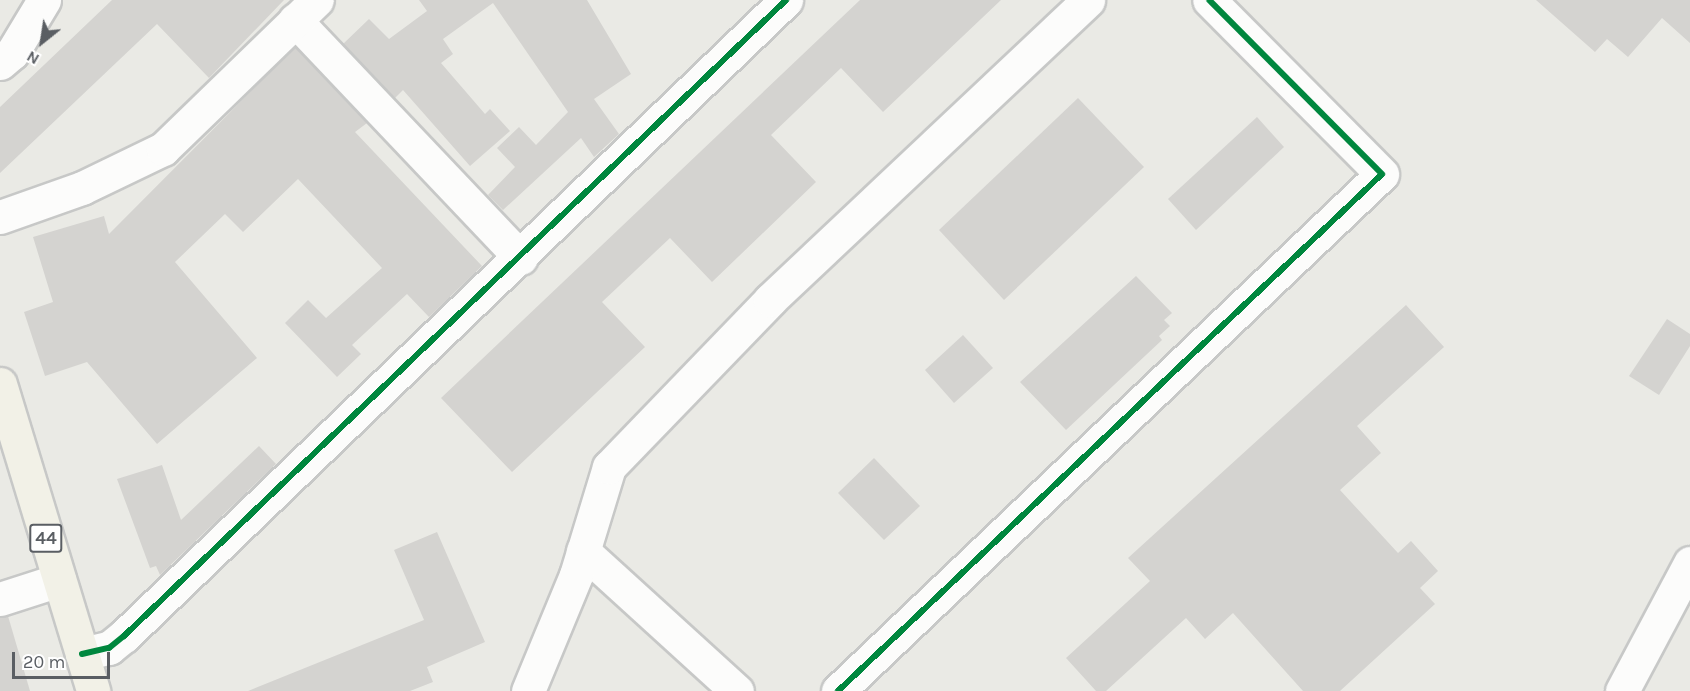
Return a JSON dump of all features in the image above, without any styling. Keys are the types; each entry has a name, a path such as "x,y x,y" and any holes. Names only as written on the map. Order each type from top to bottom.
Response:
{"main road":[{"name":"44","path":"0,384 93,691"}],"street":[{"path":"0,63 12,53 44,0"},
{"path":"82,654 109,648 124,636 521,258 786,0"},
{"path":"528,691 583,551 609,467 770,300 1089,0"},
{"path":"838,691 1382,174 1209,0"},
{"path":"0,217 82,188 163,149 306,10 521,258"},
{"path":"583,551 737,691"},
{"path":"1622,691 1690,563"},
{"path":"0,599 59,580"}],"building":[{"path":"112,0 284,0 209,78 157,24 0,173 0,107"},
{"path":"419,0 587,0 631,74 594,99 619,134 594,157 581,138 503,210 488,195 515,167 497,148 519,127 536,145 568,112 493,3 443,39 453,54 441,63 485,114 490,109 510,131 470,166 403,90 395,98 343,44 369,19 389,39 427,11"},
{"path":"860,0 1001,0 883,112 841,68 771,135 816,182 712,282 670,238 602,302 645,347 512,472 441,398"},
{"path":"1536,0 1690,0 1690,43 1662,18 1628,57 1607,39 1595,52"},
{"path":"295,47 367,123 355,132 482,266 429,317 407,294 352,345 361,354 337,377 285,323 308,300 326,318 382,268 298,179 243,232 225,214 175,262 257,358 157,444 87,362 45,376 24,312 53,302 33,237 104,216 109,234"},
{"path":"1078,98 1144,167 1004,300 939,230"},
{"path":"1257,117 1284,147 1196,230 1168,199"},
{"path":"1136,276 1172,313 1164,320 1170,326 1159,336 1162,340 1066,430 1020,382"},
{"path":"1406,305 1444,347 1357,426 1381,453 1340,490 1398,553 1411,541 1438,571 1420,588 1435,604 1340,691 1303,691 1233,613 1205,639 1186,618 1106,691 1096,691 1066,658 1150,581 1128,558"},
{"path":"1667,319 1690,334 1690,346 1659,395 1629,376"},
{"path":"963,335 993,368 954,403 925,370"},
{"path":"259,446 276,464 160,575 156,566 150,568 117,479 162,465 181,520"},
{"path":"874,458 920,506 884,540 838,493"},
{"path":"437,532 485,642 427,667 433,682 410,691 248,691 424,620 394,550"},
{"path":"8,616 30,691 0,691 0,617"}],"cycle path":[{"path":"82,654 109,648 124,636 786,0"},
{"path":"838,691 1382,174 1209,0"}]}
